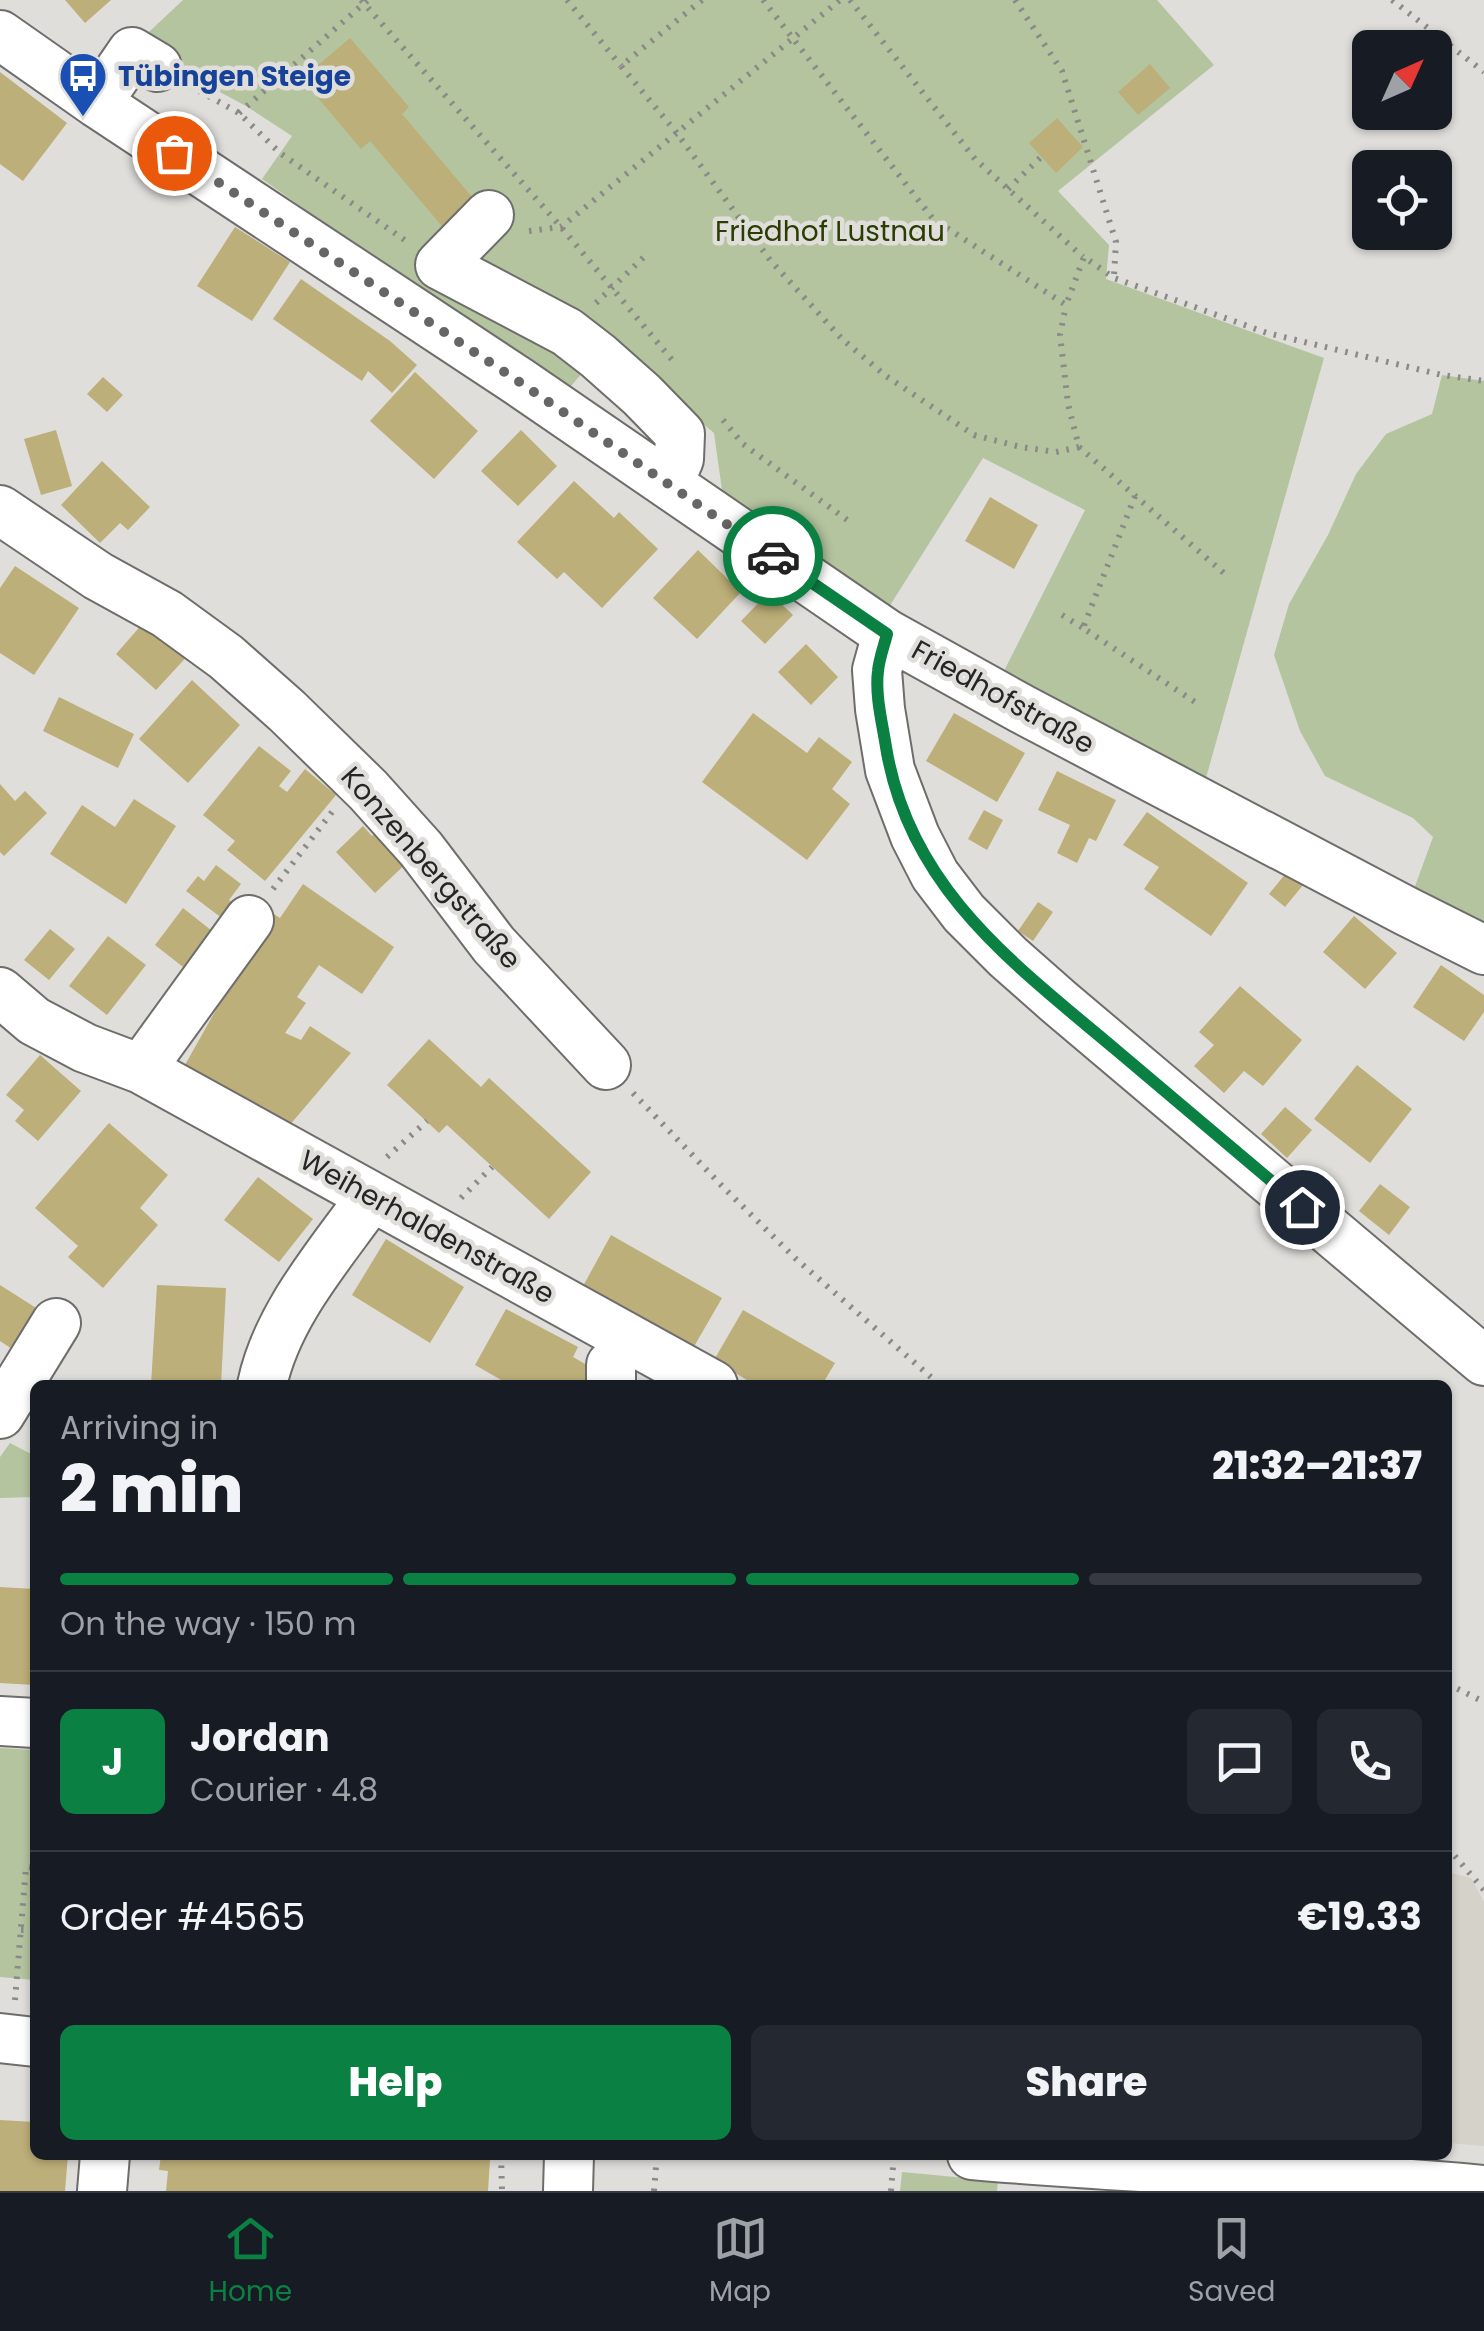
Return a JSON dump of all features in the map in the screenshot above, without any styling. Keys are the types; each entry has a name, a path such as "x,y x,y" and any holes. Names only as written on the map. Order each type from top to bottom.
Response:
{"street":[{"name":"Friedhofstraße","path":"0,35 518,381 887,634 1022,710 1484,950"},
{"path":"98,103 132,52 176,78"},
{"path":"503,224 440,265 567,332 642,396 680,434 679,459 668,484"},
{"name":"Konzenbergstraße","path":"0,510 98,576 167,614 226,657 287,711 368,790 421,849 494,946 606,1066"},
{"path":"887,634 878,670 890,770 914,836 935,875 964,913 1086,1025 1484,1361"},
{"path":"141,1069 249,920"},
{"name":"Weiherhaldenstraße","path":"0,992 34,1021 85,1048 141,1069 379,1177 705,1380"},
{"path":"264,1380 275,1343 297,1302 379,1177"},
{"path":"0,1414 56,1323"},
{"path":"0,1721 30,1724"},
{"path":"102,2191 105,2160"},
{"path":"568,2191 569,2160"},
{"path":"1018,2160 1212,2181 1379,2180 1484,2190"}],"path":[{"path":"567,0 676,132 770,260 842,339 886,376 974,435 1056,452 1079,448"},
{"path":"621,66 702,0"},
{"path":"763,0 933,219 1066,306"},
{"path":"503,224 561,226 840,0"},
{"path":"850,0 975,159 1084,257 1114,278 1267,333 1442,376 1484,381"},
{"path":"1015,0 1062,70 1116,242 1114,278"},
{"path":"1392,0 1484,72"},
{"path":"239,113 364,1 683,372"},
{"path":"176,78 239,113 280,153 440,265"},
{"path":"1008,188 1042,157"},
{"path":"567,332 647,254"},
{"path":"1084,257 1060,334 1068,404 1079,448 1225,574"},
{"path":"719,416 743,444 850,522"},
{"path":"1083,628 1135,496"},
{"path":"1062,615 1201,706"},
{"path":"249,920 326,820"},
{"path":"606,1066 795,1258 934,1380"},
{"path":"379,1177 426,1122"},
{"path":"465,1194 492,1167"},
{"path":"1452,1686 1484,1702"},
{"path":"1452,1853 1484,1890"},
{"path":"15,2040 26,1867 30,1867"},
{"path":"21,1930 30,1930"},
{"path":"501,2160 502,2191"},
{"path":"654,2191 657,2160"},
{"path":"891,2191 894,2160"}],"shaded area":[{"path":"1452,1873 1471,1878 1484,1902 1484,2146 1452,2143"}],"green space":[{"name":"Friedhof Lustnau","path":"183,0 1157,0 1214,65 1058,191 1109,245 1106,279 1324,358 1204,785 1003,673 1085,510 983,458 889,607 722,490 714,433 608,343 565,393 262,179 292,136 246,106 134,46"},
{"path":"1442,375 1484,381 1484,950 1406,911 1433,837 1413,818 1325,776 1300,731 1274,655 1289,604 1328,535 1356,474 1386,434 1432,414"},
{"path":"10,1443 30,1453 30,1497 0,1498 0,1457"},
{"path":"0,1748 30,1750 30,1980 0,1977"},
{"path":"902,2172 998,2181 997,2191 900,2191"}],"building":[{"path":"65,0 111,0 85,23"},
{"path":"350,38 409,107 402,114 478,204 446,231 370,141 361,149 302,79"},
{"path":"1150,64 1170,88 1138,115 1118,92"},
{"path":"0,72 67,123 23,181 0,164"},
{"path":"1057,118 1083,147 1056,173 1029,143"},
{"path":"235,227 290,262 252,321 197,286"},
{"path":"301,279 390,341 417,365 392,393 368,371 362,381 273,319"},
{"path":"415,372 478,431 434,479 370,421"},
{"path":"103,377 123,395 107,412 87,394"},
{"path":"56,430 72,486 41,495 24,439"},
{"path":"521,430 557,466 518,506 481,471"},
{"path":"102,461 150,507 128,530 120,523 100,543 61,505"},
{"path":"574,481 614,518 619,512 658,549 602,608 564,572 557,579 517,542"},
{"path":"990,497 1038,525 1014,569 965,541"},
{"path":"698,550 741,592 697,639 653,598"},
{"path":"15,566 79,608 34,675 0,653 0,588"},
{"path":"769,592 793,615 765,644 741,621"},
{"path":"151,614 192,651 156,690 116,654"},
{"path":"806,644 838,677 811,705 778,672"},
{"path":"192,680 240,725 188,783 139,739"},
{"path":"59,697 134,734 118,768 43,731"},
{"path":"753,713 807,753 819,737 852,762 832,789 850,804 807,860 702,782"},
{"path":"954,713 1025,753 997,802 926,761"},
{"path":"259,746 291,771 279,786 287,792 305,769 336,795 265,881 227,850 235,841 203,815"},
{"path":"1057,771 1116,800 1096,841 1089,838 1077,863 1057,853 1070,825 1038,810"},
{"path":"0,784 15,801 25,791 47,813 4,856 0,852"},
{"path":"134,799 176,826 126,904 50,854 82,805 115,827"},
{"path":"984,810 1003,820 987,850 968,839"},
{"path":"1147,812 1248,883 1211,936 1144,889 1159,867 1123,845"},
{"path":"385,824 414,856 375,893 336,852 363,826 372,836"},
{"path":"216,865 241,884 229,900 242,909 231,925 186,891 198,876 204,881"},
{"path":"1287,872 1303,885 1285,907 1269,894"},
{"path":"303,884 394,947 362,994 319,965 297,997 306,1003 285,1033 301,1040 310,1026 351,1053 283,1133 181,1072 271,912 280,918"},
{"path":"1038,902 1053,912 1033,941 1018,931"},
{"path":"183,908 221,938 192,974 155,945"},
{"path":"1354,916 1397,953 1365,989 1323,952"},
{"path":"50,929 75,949 49,980 24,960"},
{"path":"108,936 146,965 107,1015 69,986"},
{"path":"1441,965 1484,995 1484,1012 1464,1041 1413,1007"},
{"path":"1240,986 1302,1040 1263,1086 1244,1071 1224,1093 1194,1066 1214,1045 1199,1032"},
{"path":"429,1039 481,1087 489,1078 591,1172 549,1219 447,1125 439,1133 387,1085"},
{"path":"40,1055 81,1091 38,1141 15,1121 24,1110 6,1095"},
{"path":"1357,1065 1412,1109 1370,1163 1314,1119"},
{"path":"1285,1107 1312,1130 1287,1158 1261,1134"},
{"path":"109,1123 168,1175 140,1208 158,1225 103,1288 68,1257 78,1246 35,1208"},
{"path":"258,1177 313,1219 279,1262 224,1220"},
{"path":"1380,1184 1410,1207 1389,1235 1359,1211"},
{"path":"611,1235 722,1298 692,1350 582,1288"},
{"path":"386,1239 464,1287 430,1343 352,1295"},
{"path":"0,1285 44,1313 18,1353 0,1341"},
{"path":"157,1285 226,1288 221,1380 151,1380"},
{"path":"506,1309 578,1347 573,1357 606,1376 604,1380 501,1380 475,1365"},
{"path":"743,1310 835,1363 825,1380 747,1380 714,1360"},
{"path":"0,1587 30,1589 30,1685 0,1683"},
{"path":"0,2120 30,2122 30,2160 68,2160 65,2191 0,2191"},
{"path":"160,2160 490,2160 488,2191 166,2191 168,2171 159,2170"}],"way so far":[{"path":"174,153 773,556"}],"place":[{"name":"Tübingen Steige","path":"83,118"}],"route":[{"path":"773,556 887,634 878,670 890,770 914,836 935,875 964,913 1059,1002 1302,1207"}]}
